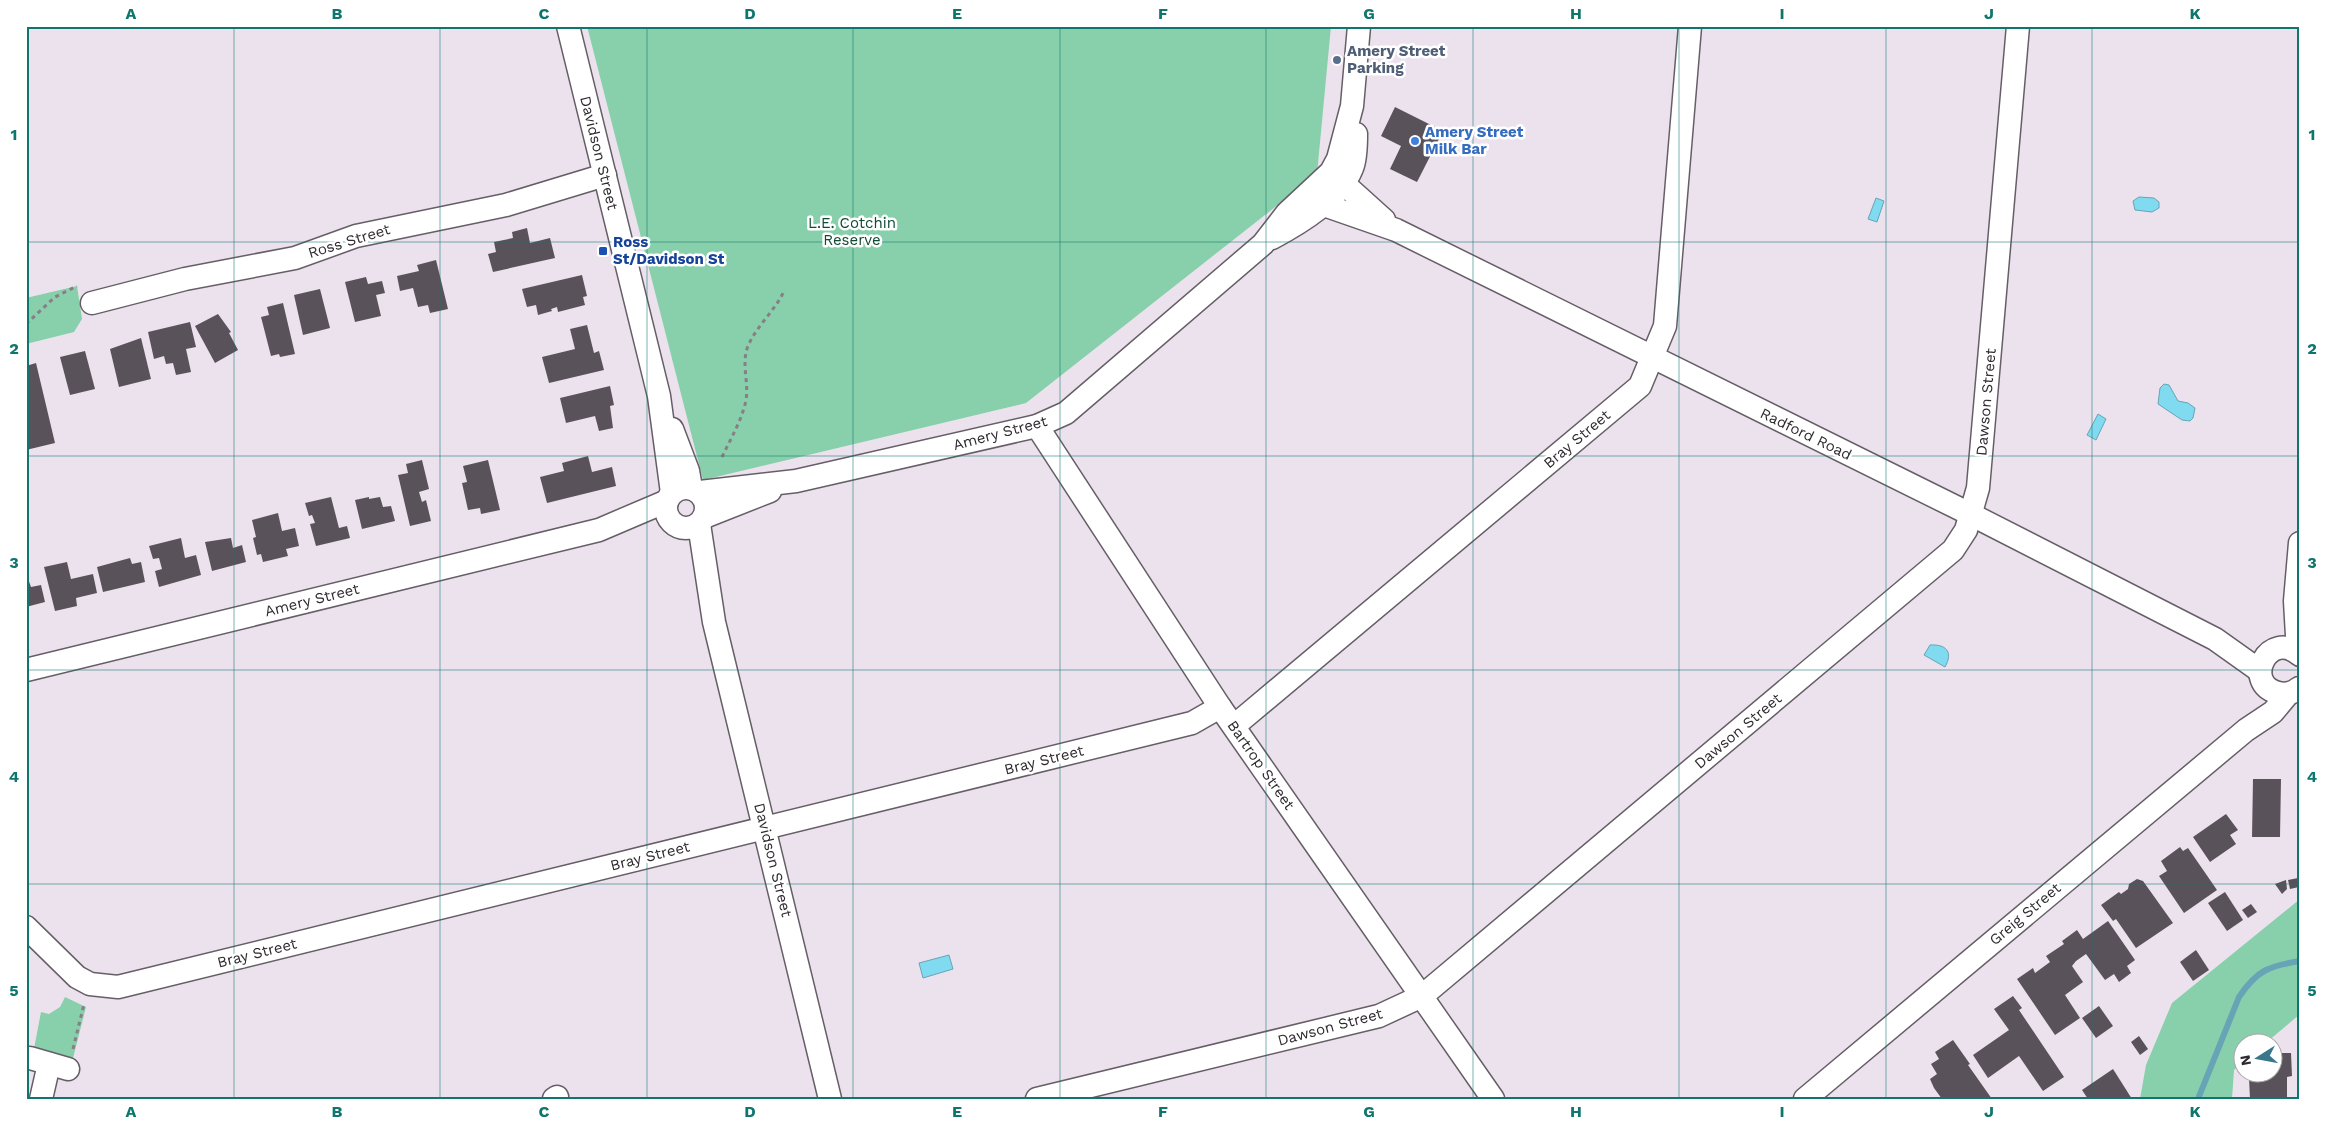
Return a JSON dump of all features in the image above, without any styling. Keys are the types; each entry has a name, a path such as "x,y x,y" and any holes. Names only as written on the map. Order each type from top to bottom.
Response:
{"street":[{"name":"Davidson Street","path":"568,26 682,494"},
{"name":"Amery Street","path":"599,530 682,494 796,481 1037,426 1066,413 1263,244 1287,214 1316,200 1337,178 1338,159 1352,106 1359,26"},
{"name":"Bray Street","path":"1234,726 1640,386 1665,326 1690,26"},
{"name":"Dawson Street","path":"1037,1099 1379,1016 1422,996 1953,550 1966,530 1978,488 2018,26"},
{"name":"Ross Street","path":"92,302 185,279 295,258 356,236 506,205 605,175"},
{"name":"Radford Road","path":"1337,178 1396,230"},
{"name":"Radford Road","path":"1316,200 1396,230 1651,358 1970,514 2215,639 2263,678 2276,693 2296,691"},
{"name":"Bartrop Street","path":"1037,426 1220,707 1493,1099"},
{"name":"Amery Street","path":"26,670 599,530 689,523 796,481"},
{"path":"682,494 706,504 689,523 667,513 682,494"},
{"name":"Davidson Street","path":"689,523 830,1099"},
{"path":"2288,651 2300,543"},
{"name":"Radford Road","path":"2215,639 2288,651"},
{"name":"Greig Street","path":"2246,730 2261,702 2264,659 2288,651"},
{"name":"Greig Street","path":"1805,1099 2246,730 2273,712 2296,691"},
{"name":"Bray Street","path":"84,980 118,987 1192,723 1220,707"},
{"path":"26,927 84,980"},
{"path":"42,1099 49,1064"}],"path":[{"path":"26,324 55,297 76,286"},
{"path":"722,456 738,423 746,399 745,368 747,347 760,326 777,307 784,292"},
{"path":"49,1064 84,980"}],"green space":[{"name":"L.E. Cotchin Reserve","path":"587,26 1331,26 1317,174 1026,403 703,480"},
{"path":"77,286 82,319 74,332 26,344 26,298"},
{"path":"2300,899 2300,1014 2279,1032 2234,1032 2232,1099 2140,1099 2146,1065 2172,1003"},
{"path":"65,997 86,1007 72,1062 33,1054 41,1012 49,1014 60,1007"}],"water":[{"path":"2139,197 2154,198 2159,202 2159,208 2152,212 2135,210 2133,201"},
{"path":"1876,198 1884,201 1877,222 1868,219"},
{"path":"2164,384 2169,385 2178,401 2188,403 2195,408 2193,418 2190,421 2182,420 2158,404 2160,388"},
{"path":"2098,414 2106,419 2096,440 2087,435"},
{"path":"1930,645 1944,647 1949,657 1945,667 1924,655"},
{"path":"949,955 953,969 923,978 919,963"}],"building":[{"name":"Amery Street Milk Bar","path":"1395,107 1443,131 1417,182 1390,169 1401,146 1381,136"},
{"path":"527,228 530,243 550,238 555,258 493,272 488,254 496,252 494,242 513,238 512,232"},
{"path":"436,260 448,309 430,313 428,305 418,307 413,288 400,291 397,276 419,271 417,265"},
{"path":"582,275 587,296 583,297 585,305 558,312 557,307 551,309 552,311 538,315 536,305 527,307 522,289"},
{"path":"366,277 368,284 382,281 385,293 376,295 381,316 355,322 345,282"},
{"path":"320,289 330,328 303,335 294,295"},
{"path":"283,303 295,354 280,357 279,354 271,356 261,317 269,315 267,307"},
{"path":"218,314 231,332 229,333 238,350 215,363 195,326"},
{"path":"190,322 196,347 186,349 191,372 176,375 173,363 166,364 164,356 154,359 148,332"},
{"path":"587,325 594,353 599,351 604,370 549,383 542,357 575,349 570,329"},
{"path":"141,338 151,379 119,387 110,349"},
{"path":"85,351 95,389 70,395 60,357"},
{"path":"36,363 55,443 26,450 26,366"},
{"path":"610,386 614,405 610,406 613,428 599,431 595,416 566,423 560,398"},
{"path":"588,456 592,472 612,467 616,486 547,503 540,477 564,471 562,463"},
{"path":"422,460 429,489 419,492 422,502 426,500 431,521 410,526 398,475 408,473 406,464"},
{"path":"488,460 500,510 481,514 480,508 468,510 462,483 467,482 463,466"},
{"path":"331,497 339,528 347,526 350,538 316,546 310,524 315,523 312,515 309,516 305,503"},
{"path":"369,497 369,499 380,497 383,507 391,506 395,521 362,529 355,500"},
{"path":"278,513 282,531 295,528 299,546 286,549 288,556 263,562 261,554 257,555 253,538 256,537 252,520"},
{"path":"181,538 185,558 196,555 201,575 159,587 155,571 162,569 159,558 153,559 149,546"},
{"path":"231,538 233,548 242,545 246,562 212,571 205,542"},
{"path":"130,558 132,564 141,562 145,582 103,592 97,567"},
{"path":"67,562 71,579 93,574 97,593 76,598 77,606 55,611 44,567"},
{"path":"26,573 31,587 41,585 45,602 26,607"},
{"path":"2253,779 2281,779 2280,837 2252,837"},
{"path":"2226,814 2238,830 2230,835 2236,844 2210,862 2193,837"},
{"path":"2180,847 2183,851 2188,848 2217,890 2184,913 2159,876 2167,871 2161,861"},
{"path":"2298,878 2299,887 2290,889 2288,880"},
{"path":"2137,879 2143,881 2173,923 2136,948 2116,919 2113,921 2101,905 2119,892 2121,894 2128,889 2129,884"},
{"path":"2286,880 2287,889 2282,894 2275,884"},
{"path":"2225,892 2243,920 2227,931 2208,903"},
{"path":"2251,904 2257,912 2248,918 2242,910"},
{"path":"2108,921 2135,960 2127,966 2131,973 2119,982 2114,974 2105,980 2086,954 2076,961 2072,966 2083,982 2065,995 2080,1018 2055,1035 2017,979 2033,968 2035,973 2050,962 2046,956 2064,944 2062,941 2077,930 2083,939"},
{"path":"2196,950 2209,970 2193,981 2180,962"},
{"path":"2013,996 2022,1008 2019,1010 2064,1077 2043,1091 2019,1056 1988,1078 1973,1055 2009,1030 1994,1009"},
{"path":"2099,1006 2113,1026 2096,1038 2082,1018"},
{"path":"2139,1036 2148,1049 2140,1055 2131,1042"},
{"path":"1953,1040 1992,1099 1942,1099 1934,1088 1930,1079 1937,1074 1931,1064 1939,1059 1935,1052"},
{"path":"2284,1053 2291,1053 2292,1076 2287,1077 2287,1099 2250,1099 2249,1082 2284,1082"},
{"path":"2113,1069 2132,1099 2088,1099 2082,1090"}],"waterway":[{"path":"2198,1099 2239,997 2258,975 2272,967 2300,961"}],"place":[{"name":"Amery Street Parking","path":"1337,60"},
{"name":"Amery Street Milk Bar","path":"1415,141"},
{"name":"Ross St/Davidson St","path":"603,251"}]}
